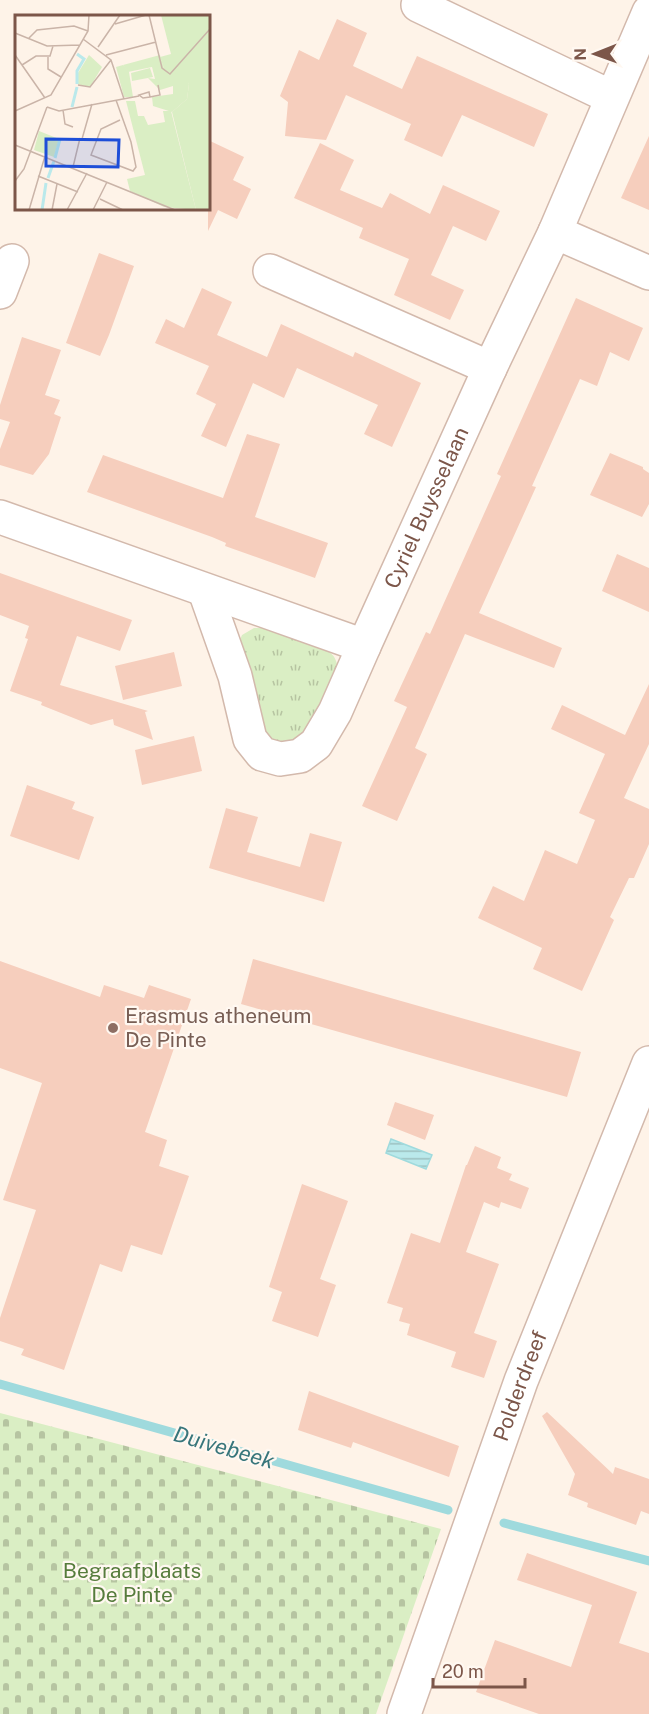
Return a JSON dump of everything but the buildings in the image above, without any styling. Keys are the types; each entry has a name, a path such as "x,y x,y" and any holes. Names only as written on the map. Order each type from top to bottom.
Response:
{"street":[{"path":"418,5 611,97"},
{"name":"Cyriel Buysselaan","path":"205,591 235,676 250,739 262,754 280,759 300,756 316,744 335,712 490,368 555,232 649,12"},
{"path":"555,232 649,273"},
{"path":"0,292 12,261"},
{"path":"270,271 490,368"},
{"path":"0,517 364,646"},
{"name":"Polderdreef","path":"404,1714 521,1381 649,1063"}],"green space":[{"path":"254,628 264,628 327,651 336,660 338,668 311,731 286,747 266,738 239,642 242,635"},
{"name":"Begraafplaats De Pinte","path":"0,1413 441,1529 376,1714 0,1714"}],"water":[{"path":"391,1139 432,1155 426,1169 386,1153"}],"waterway":[{"name":"Duivebeek","path":"0,1384 448,1510"},
{"name":"Duivebeek","path":"504,1523 649,1561"}],"place":[{"name":"Erasmus atheneum De Pinte","path":"113,1028"}]}
